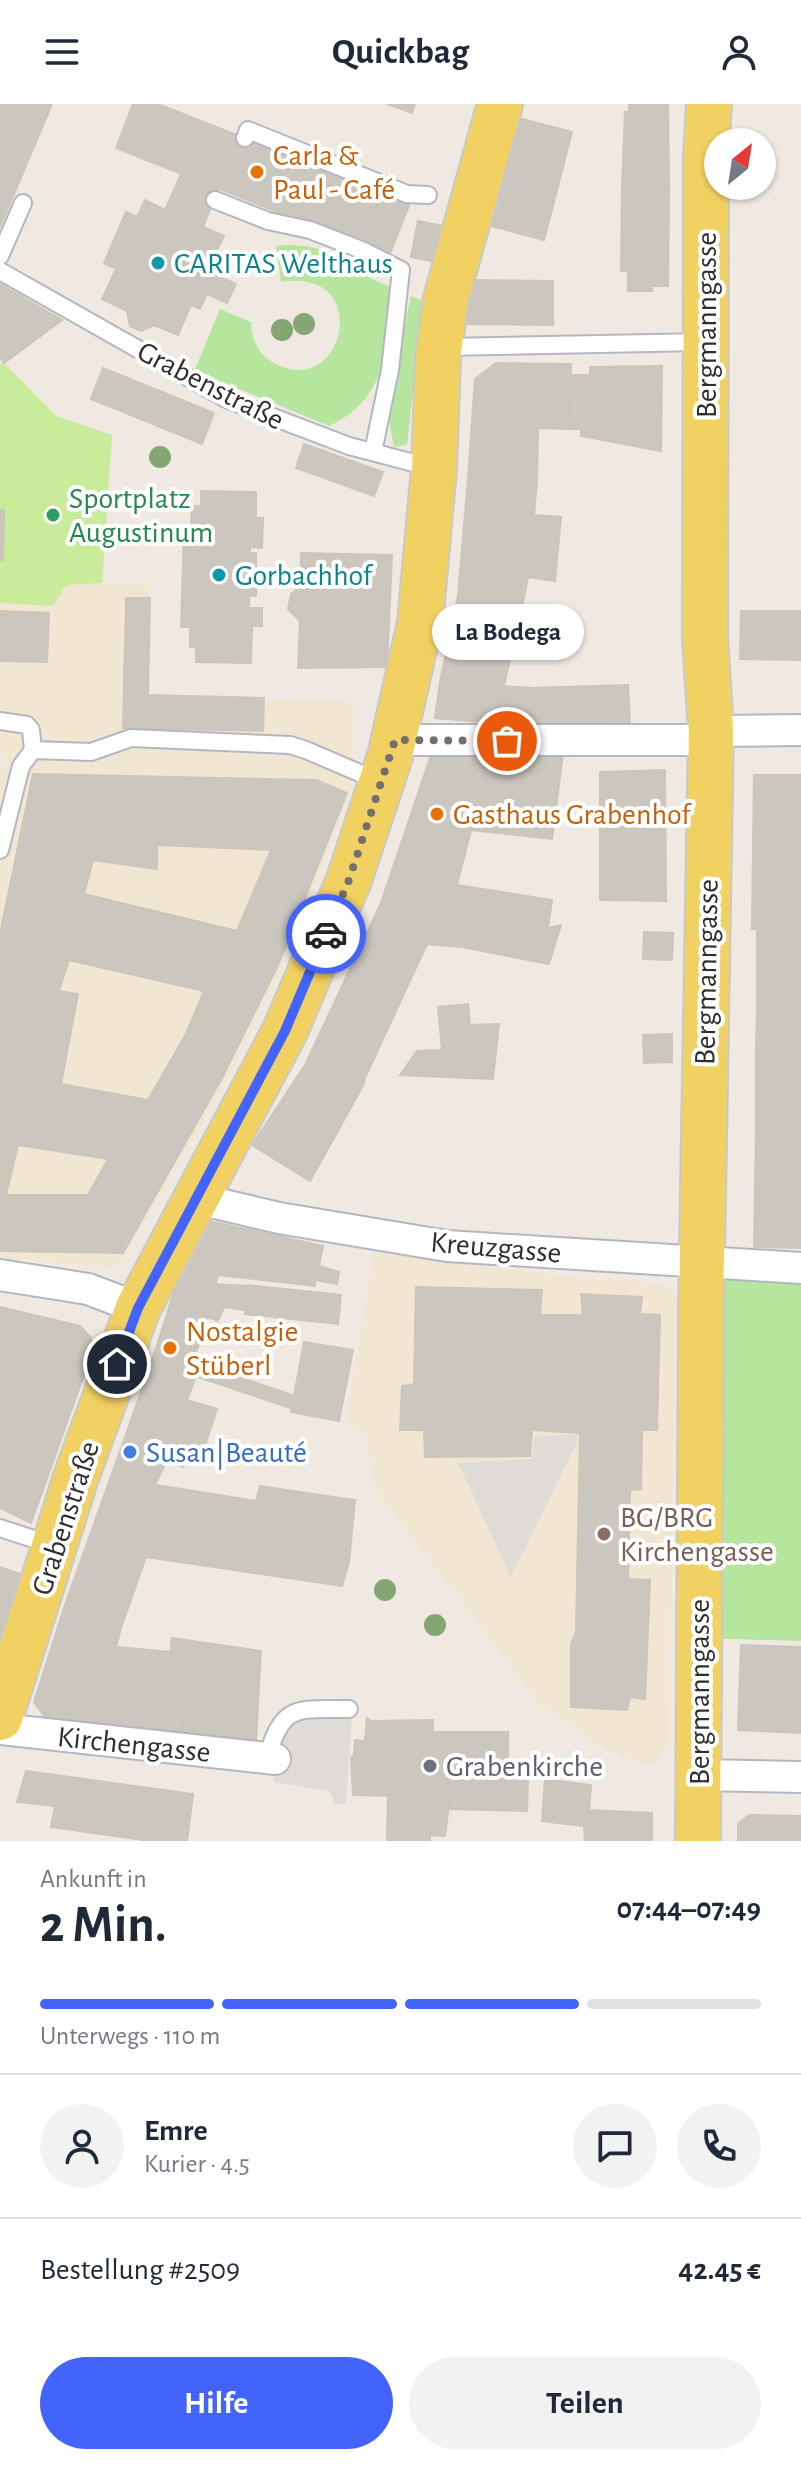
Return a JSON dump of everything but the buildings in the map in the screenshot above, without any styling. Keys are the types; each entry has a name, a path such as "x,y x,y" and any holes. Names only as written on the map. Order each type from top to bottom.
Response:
{"main road":[{"name":"Grabenstraße","path":"0,1718 76,1477 138,1308 285,1031 349,880 395,740 420,623 446,299 500,104"},
{"name":"Bergmanngasse","path":"698,1841 710,736 705,637 709,104"}],"street":[{"path":"395,740 563,741 801,730"},
{"name":"Kreuzgasse","path":"194,1198 279,1218 447,1246 801,1268"},
{"path":"0,1275 88,1289 138,1308"},
{"name":"Kirchengasse","path":"0,1729 271,1758"},
{"path":"699,1775 801,1777"}],"lane":[{"path":"245,138 248,130 407,194 428,195"},
{"path":"215,200 268,221 310,230 364,251 401,270 390,370 373,452"},
{"path":"0,256 23,203"},
{"name":"Grabenstraße","path":"0,271 226,399 286,424 434,469"},
{"path":"440,348 706,342"},
{"path":"0,721 27,725 31,730 33,750 21,766 0,850"},
{"path":"33,750 91,752 131,738 290,745 381,783"},
{"path":"0,1528 55,1546"},
{"name":"Kirchengasse","path":"271,1758 275,1728 297,1710 349,1709"}],"shaded area":[{"path":"151,583 148,695 354,702 352,791 281,969 229,1076 122,1262 108,1267 0,1258 0,779 3,753 0,752 0,603 53,606 66,584"},
{"path":"374,1252 595,1280 644,1281 666,1286 676,1294 669,1744 652,1765 620,1756 597,1744 539,1703 375,1489 366,1434 346,1423"},
{"path":"577,1434 577,1443 511,1577 458,1463 532,1459 534,1437"},
{"path":"352,1717 346,1804 334,1804 330,1791 274,1782 275,1759 283,1727 300,1719"}],"green space":[{"path":"276,246 321,250 395,289 387,350 374,386 348,415 329,426 195,369 220,309 251,322 257,346 274,363 298,370 318,365 332,351 339,332 339,311 330,294 311,283 281,282"},
{"path":"411,296 423,301 407,445 394,447 387,408"},
{"name":"Sportplatz Augustinum","path":"4,363 56,416 112,435 102,583 66,585 53,606 0,603 0,365"},
{"path":"702,1263 801,1268 801,1641 699,1638"}],"way so far":[{"path":"326,934 349,880 395,740 507,741"}],"place":[{"name":"Carla & Paul - Café","path":"257,172"},
{"name":"CARITAS Welthaus","path":"158,263"},
{"name":"Sportplatz Augustinum","path":"53,515"},
{"name":"Gorbachhof","path":"219,575"},
{"name":"La Bodega","path":"507,741"},
{"name":"Gasthaus Grabenhof","path":"437,814"},
{"name":"Nostalgie Stüberl","path":"170,1348"},
{"name":"Susan|Beauté","path":"130,1452"},
{"name":"BG/BRG Kirchengasse","path":"604,1534"},
{"name":"Grabenkirche","path":"430,1766"}],"route":[{"path":"117,1364 138,1308 285,1031 326,934"}]}
